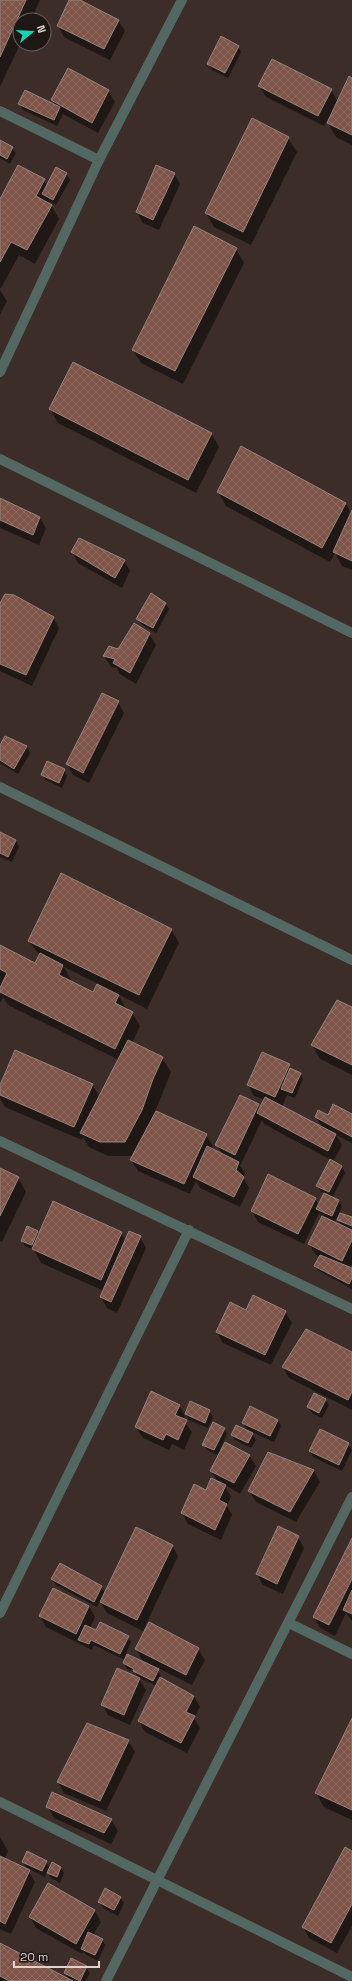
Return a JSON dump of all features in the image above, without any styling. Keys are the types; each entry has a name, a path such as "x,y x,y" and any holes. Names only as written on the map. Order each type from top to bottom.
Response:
{"street":[{"path":"0,372 99,160 182,0"},
{"path":"0,111 99,160"},
{"path":"0,459 352,633"},
{"path":"0,787 352,960"},
{"path":"0,1141 352,1309"},
{"path":"0,1613 189,1230"},
{"path":"106,1981 352,1497"},
{"path":"289,1623 352,1654"},
{"path":"0,1802 352,1977"}],"building":[{"path":"0,0 26,0 21,12 12,12 12,31 0,57"},
{"path":"69,0 80,0 119,20 104,49 57,26"},
{"path":"221,36 239,46 225,73 207,64"},
{"path":"272,59 332,89 318,116 258,86"},
{"path":"68,68 109,90 92,123 51,100"},
{"path":"349,76 352,78 352,135 327,123"},
{"path":"25,90 60,107 54,120 18,104"},
{"path":"252,118 289,137 243,232 205,213"},
{"path":"0,140 13,147 7,159 0,155"},
{"path":"18,165 45,179 36,196 52,205 27,250 11,242 0,262 0,199"},
{"path":"156,165 175,173 153,220 136,212"},
{"path":"56,167 67,173 53,200 42,194"},
{"path":"194,226 237,248 175,371 132,350"},
{"path":"73,362 212,433 188,480 49,409"},
{"path":"241,446 346,503 322,548 217,492"},
{"path":"0,498 40,517 33,535 0,520"},
{"path":"352,510 352,561 333,552"},
{"path":"79,538 125,560 115,578 71,552"},
{"path":"151,593 166,603 153,628 136,619"},
{"path":"5,594 14,595 54,617 26,675 0,664 0,603"},
{"path":"134,623 150,633 130,673 113,663 115,659 103,656 109,646 118,649"},
{"path":"102,693 119,701 83,773 66,764"},
{"path":"5,736 27,746 14,769 0,760 0,745"},
{"path":"47,761 65,769 59,783 41,775"},
{"path":"0,832 16,840 8,857 0,853"},
{"path":"61,873 172,929 139,995 28,941"},
{"path":"0,945 35,963 40,953 63,965 59,975 93,992 97,984 119,995 115,1003 133,1012 115,1049 0,992 0,988 7,973 0,969"},
{"path":"337,1000 352,1007 352,1065 311,1045"},
{"path":"128,1040 163,1057 142,1110 125,1142 100,1142 80,1133"},
{"path":"15,1050 93,1084 74,1127 0,1095 0,1085"},
{"path":"262,1052 290,1064 275,1097 247,1085"},
{"path":"290,1068 301,1073 292,1093 281,1089"},
{"path":"240,1095 259,1104 235,1155 215,1145"},
{"path":"265,1097 336,1134 328,1151 257,1113"},
{"path":"333,1104 352,1114 352,1137 315,1117 318,1110 328,1115"},
{"path":"156,1111 207,1134 184,1184 130,1160"},
{"path":"207,1146 239,1162 236,1170 244,1177 234,1197 193,1177"},
{"path":"330,1159 342,1166 329,1192 316,1186"},
{"path":"0,1168 19,1177 0,1216"},
{"path":"268,1174 316,1198 298,1234 251,1211"},
{"path":"324,1193 339,1200 332,1216 316,1209"},
{"path":"53,1201 122,1232 101,1280 32,1249"},
{"path":"340,1213 352,1217 352,1226 337,1220"},
{"path":"322,1216 352,1230 352,1240 342,1261 308,1244"},
{"path":"27,1226 38,1231 32,1245 21,1241"},
{"path":"129,1231 141,1236 111,1302 100,1297"},
{"path":"320,1255 352,1268 352,1278 349,1284 314,1266"},
{"path":"253,1295 286,1311 265,1355 216,1332 230,1302 246,1310"},
{"path":"306,1329 352,1352 352,1392 348,1400 282,1367"},
{"path":"151,1391 180,1405 175,1415 187,1420 178,1440 166,1434 163,1440 135,1427"},
{"path":"314,1393 326,1399 319,1413 307,1407"},
{"path":"190,1401 210,1410 205,1423 185,1414"},
{"path":"250,1406 278,1420 270,1436 242,1423"},
{"path":"213,1422 225,1428 214,1450 202,1445"},
{"path":"236,1425 253,1433 248,1443 231,1435"},
{"path":"320,1429 349,1443 339,1465 309,1451"},
{"path":"225,1442 250,1455 234,1483 210,1471"},
{"path":"268,1452 314,1470 290,1512 248,1491"},
{"path":"211,1478 226,1485 219,1500 227,1504 215,1530 181,1513 194,1484 206,1490"},
{"path":"278,1526 299,1536 277,1584 256,1574"},
{"path":"136,1527 173,1545 137,1620 100,1602"},
{"path":"352,1538 352,1579 329,1625 313,1617"},
{"path":"60,1563 102,1586 94,1602 51,1579"},
{"path":"53,1588 89,1606 76,1634 39,1616"},
{"path":"352,1590 352,1614 343,1610"},
{"path":"100,1622 129,1636 120,1654 91,1640 89,1644 78,1640 85,1625 96,1630"},
{"path":"149,1622 199,1648 186,1675 135,1649"},
{"path":"127,1654 159,1669 153,1681 133,1671 134,1669 123,1663"},
{"path":"117,1668 140,1678 124,1715 101,1705"},
{"path":"160,1677 194,1696 186,1712 195,1716 181,1743 138,1721"},
{"path":"352,1718 352,1810 315,1793"},
{"path":"87,1723 129,1740 100,1801 57,1782"},
{"path":"52,1792 112,1819 104,1833 46,1807"},
{"path":"345,1847 352,1851 352,1904 331,1943 302,1927"},
{"path":"27,1851 47,1861 42,1871 22,1862"},
{"path":"0,1856 30,1870 5,1924 0,1921"},
{"path":"52,1862 61,1867 57,1877 47,1873"},
{"path":"48,1883 95,1910 76,1944 29,1917"},
{"path":"105,1888 121,1897 114,1910 98,1902"},
{"path":"88,1932 103,1939 95,1955 81,1949"},
{"path":"0,1943 73,1981 9,1981 0,1976"},
{"path":"71,1958 87,1966 80,1981 64,1973"}]}
